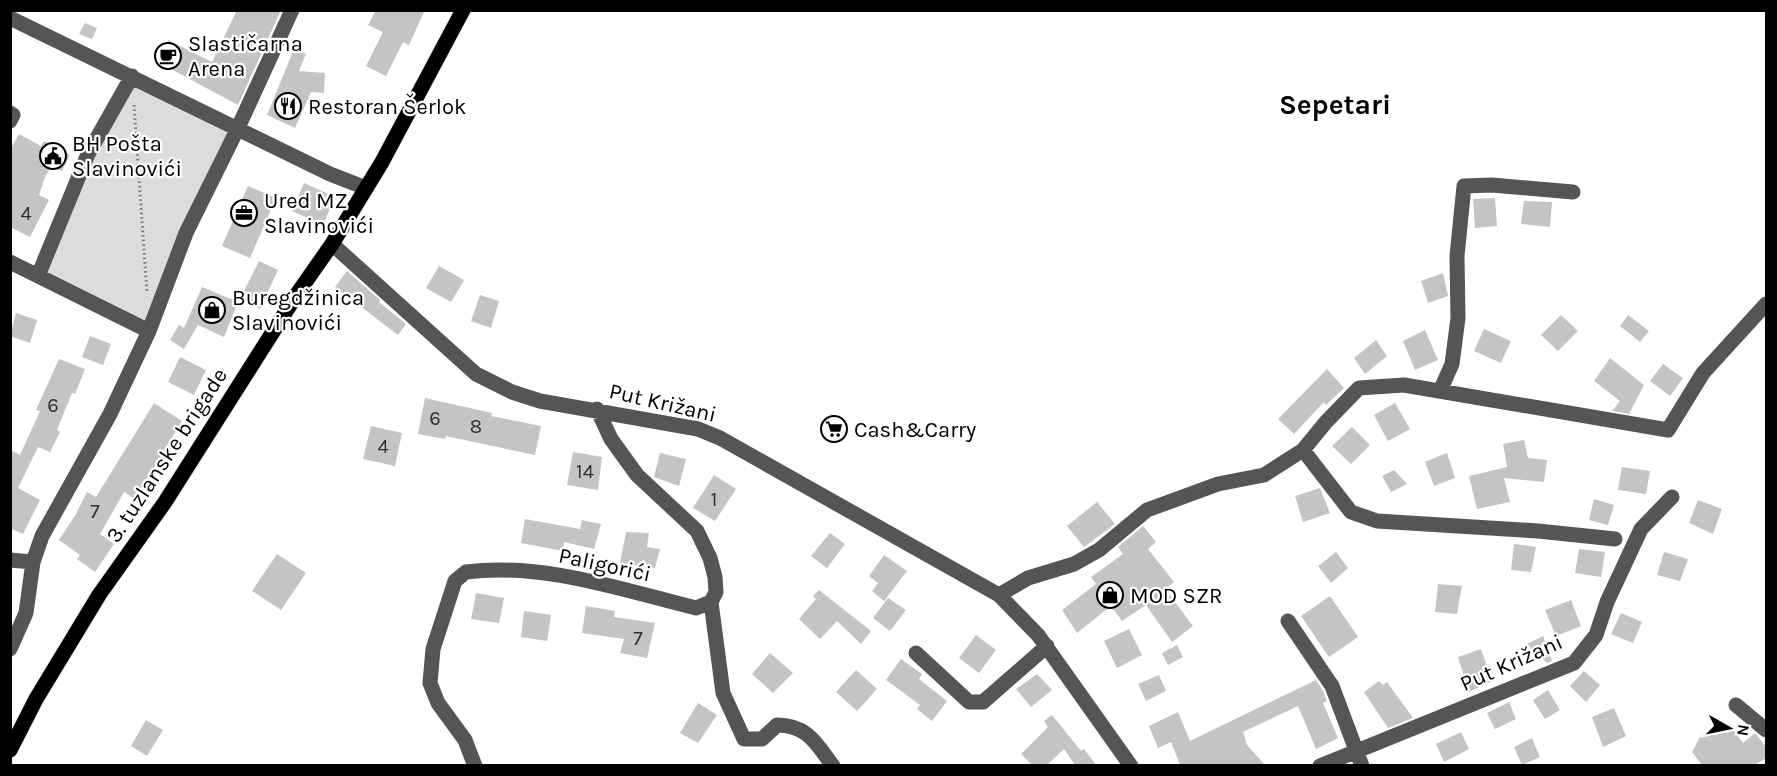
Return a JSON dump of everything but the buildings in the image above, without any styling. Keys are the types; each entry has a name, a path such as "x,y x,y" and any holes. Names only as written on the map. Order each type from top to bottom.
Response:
{"main road":[{"name":"3. tuzlanske brigade","path":"10,750 36,699 99,595 165,502 290,304 332,244 366,188 463,10"}],"street":[{"path":"10,649 26,614 33,562 42,536 110,414 149,331 186,233 292,10"},
{"path":"10,18 237,129 366,188"},
{"path":"38,276 88,154 132,76"},
{"path":"10,113 14,115 10,121"},
{"path":"1440,391 1452,364 1458,318 1457,256 1464,186 1492,185 1573,192"},
{"name":"Put Križani","path":"332,244 476,374 512,392 540,400 698,429 720,438 999,595 1047,646 1131,765"},
{"path":"10,262 149,331"},
{"path":"999,595 1028,578 1074,564 1099,550 1147,510 1218,484 1264,475 1303,450 1359,388 1404,385 1668,430 1703,373 1767,304"},
{"path":"597,409 611,439 637,475 697,531 710,558 716,592 711,602 723,693 744,739 762,739 777,725 794,725 813,739 833,765"},
{"path":"1303,450 1351,512 1377,521 1538,531 1615,539"},
{"name":"Put Križani","path":"1320,765 1358,759 1574,663 1596,635 1607,602 1641,529 1672,497"},
{"path":"10,560 33,562"},
{"name":"Paligorići","path":"475,765 465,740 438,704 430,682 437,638 455,581 466,572 522,571 565,576 696,608 711,602"},
{"path":"1288,621 1332,686 1358,759"},
{"path":"916,653 969,702 982,702 1047,646"},
{"path":"1736,705 1767,730"}],"path":[{"path":"132,76 147,296"}],"shaded area":[{"path":"132,76 237,130 149,331 38,276"}],"place":[{"name":"Slastičarna Arena","path":"168,56"},
{"name":"Restoran Šerlok","path":"288,106"},
{"name":"BH Pošta Slavinovići","path":"53,156"},
{"name":"Ured MZ Slavinovići","path":"244,213"},
{"name":"Buregdžinica Slavinovići","path":"212,310"},
{"name":"Cash&Carry","path":"834,429"},
{"name":"MOD SZR","path":"1110,595"}],"district":[{"name":"Sepetari","path":"1335,104"}]}
